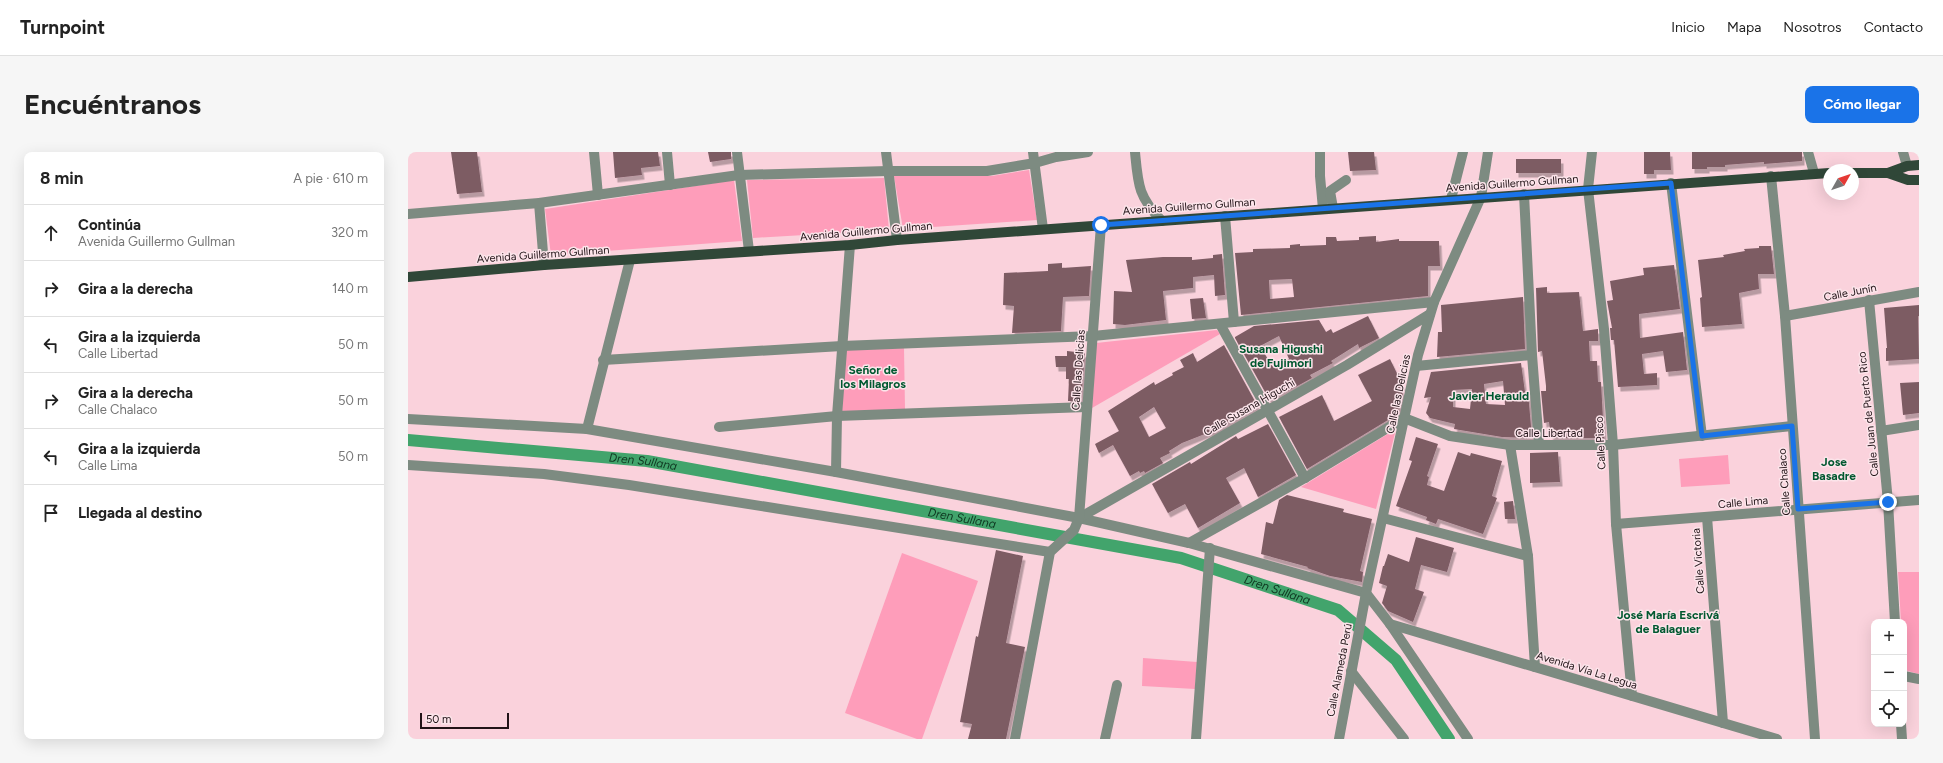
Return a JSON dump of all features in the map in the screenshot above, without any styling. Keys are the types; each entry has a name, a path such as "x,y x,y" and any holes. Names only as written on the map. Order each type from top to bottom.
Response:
{"main road":[{"path":"1888,173 1907,166 1919,165"},
{"name":"Avenida Guillermo Gullman","path":"408,277 544,265 850,245 898,240 1323,208 1823,173"},
{"path":"1859,173 1888,173 1908,180 1919,180"}],"street":[{"path":"594,152 598,195"},
{"path":"666,152 670,185"},
{"path":"737,152 749,251"},
{"path":"886,152 898,240"},
{"path":"1034,152 1044,229"},
{"path":"408,214 538,204 739,175 888,171 987,171 1088,152"},
{"path":"1135,152 1138,187 1146,204 1162,220"},
{"path":"1320,152 1320,176 1323,208"},
{"path":"1451,199 1463,152"},
{"name":"Calle las Delicias","path":"1364,605 1404,418 1430,314 1481,197 1488,152"},
{"name":"Calle Pisco","path":"1592,152 1588,189 1604,329 1613,445 1616,524 1632,696"},
{"path":"1808,152 1814,173"},
{"path":"1902,152 1907,166"},
{"name":"Calle Chalaco","path":"1771,176 1784,316 1815,739"},
{"path":"1333,208 1330,191 1346,180"},
{"path":"1671,183 1702,436"},
{"path":"1524,194 1532,355 1539,445"},
{"path":"538,204 544,265"},
{"path":"1225,216 1234,322"},
{"name":"Calle las Delicias","path":"1051,551 1074,530 1079,518 1101,225"},
{"path":"836,472 837,416 850,245"},
{"path":"587,429 603,360 630,260"},
{"name":"Calle Junín","path":"1784,316 1919,292"},
{"name":"Calle Juan de Puerto Rico","path":"1868,300 1888,502 1895,619"},
{"path":"603,360 842,346 1093,336 1434,302"},
{"name":"Calle Susana Higuchi","path":"1079,518 1347,365 1430,314"},
{"path":"1220,324 1305,478"},
{"path":"1416,366 1532,355"},
{"path":"719,427 837,416 1087,407"},
{"path":"1189,542 1305,478 1404,418"},
{"name":"Calle Libertad","path":"1404,418 1450,436 1510,446 1613,445 1792,426"},
{"path":"408,419 587,429 836,472 1079,518 1189,542 1210,551 1366,593 1390,624 1468,739"},
{"path":"1881,431 1919,425"},
{"path":"1510,446 1528,556 1535,667"},
{"path":"408,465 544,474 629,485 1051,551 1015,739"},
{"name":"Calle Lima","path":"1616,524 1919,500"},
{"name":"Calle Victoria","path":"1707,517 1722,723"},
{"path":"1382,518 1528,556"},
{"path":"1196,739 1210,551"},
{"name":"Calle Alameda Perú","path":"1338,739 1364,605"},
{"name":"Avenida Vía La Legua","path":"1390,624 1777,739"},
{"path":"1351,671 1404,739"},
{"path":"1907,677 1919,679"},
{"path":"1105,739 1117,685"},
{"path":"1901,727 1902,739"}],"shaded area":[{"path":"1029,170 1037,220 903,229 894,176 992,176"},
{"path":"884,178 889,230 753,238 747,180"},
{"path":"734,180 742,241 551,255 545,209"},
{"path":"1217,330 1220,334 1092,408 1096,343"},
{"path":"904,348 905,409 842,412 845,350"},
{"path":"1396,429 1376,509 1301,487"},
{"path":"1728,455 1730,484 1681,487 1679,459"},
{"path":"902,553 978,581 922,739 917,739 845,713"},
{"path":"1898,572 1919,572 1919,674 1907,671 1907,619 1901,619"},
{"path":"1143,658 1197,662 1195,689 1142,686"}],"building":[{"path":"451,152 477,152 482,192 457,194"},
{"path":"613,152 658,152 660,166 641,168 642,175 615,178"},
{"path":"708,152 731,152 731,159 710,162"},
{"path":"1348,152 1374,152 1376,170 1350,171"},
{"path":"1644,152 1670,152 1671,170 1654,170 1654,174 1644,174"},
{"path":"1692,152 1802,152 1802,161 1764,164 1764,162 1725,165 1725,167 1707,167 1707,169 1692,169"},
{"path":"1516,159 1561,159 1561,173 1516,173"},
{"path":"1376,236 1376,242 1399,239 1399,241 1439,241 1440,266 1428,266 1428,296 1241,315 1235,253 1253,252 1253,249 1290,248 1290,245 1300,244 1300,246 1326,245 1326,237 1336,237 1337,241 1359,240 1359,237","holes":["1292,279 1294,297 1270,299 1269,280"]},
{"path":"1759,246 1771,246 1774,274 1758,274 1759,289 1739,293 1742,324 1702,327 1700,298 1702,297 1698,260 1724,257 1723,255 1745,251 1744,249 1759,248"},
{"path":"1222,254 1225,295 1215,296 1214,275 1193,277 1193,288 1163,291 1166,320 1125,325 1113,324 1114,291 1132,292 1126,260 1163,257 1192,257 1192,260 1213,258 1213,255"},
{"path":"1062,263 1062,268 1091,266 1089,296 1063,297 1061,331 1012,333 1014,306 1003,305 1004,273 1048,271 1048,264"},
{"path":"1674,265 1680,309 1639,314 1640,338 1683,332 1687,370 1666,372 1663,351 1642,354 1644,374 1657,373 1657,385 1618,387 1614,340 1611,340 1610,328 1612,328 1607,301 1613,300 1610,281 1644,275 1643,268"},
{"path":"1547,287 1547,293 1579,292 1583,331 1598,329 1598,341 1589,341 1590,361 1597,361 1598,382 1601,382 1604,438 1551,438 1549,422 1544,423 1541,391 1546,391 1546,386 1542,351 1538,352 1536,288"},
{"path":"1523,297 1525,349 1437,357 1438,332 1442,332 1441,305"},
{"path":"1203,298 1206,318 1192,319 1190,299"},
{"path":"1919,305 1919,359 1886,361 1887,348 1884,308"},
{"path":"1368,316 1379,338 1359,348 1358,344 1331,361 1333,363 1310,375 1312,378 1269,399 1235,338 1254,326 1319,320 1326,332 1331,329 1333,333","holes":["1279,336 1289,359 1272,366 1260,346"]},
{"path":"1224,345 1257,405 1215,430 1182,443 1169,451 1170,453 1160,458 1163,463 1145,473 1144,471 1140,473 1139,471 1130,476 1113,445 1099,453 1095,444 1119,431 1108,411 1154,382 1155,385 1173,375 1172,373 1184,367 1180,360 1193,353 1197,362","holes":["1154,407 1166,428 1149,437 1139,417"]},
{"path":"1067,351 1085,353 1081,401 1068,401 1069,379 1066,379 1066,367 1056,367 1055,356 1067,356"},
{"path":"1390,359 1403,386 1400,387 1403,395 1400,409 1390,414 1388,420 1307,469 1279,417 1322,395 1334,421 1372,401 1358,375"},
{"path":"1521,363 1525,392 1528,392 1532,438 1502,437 1454,429 1455,424 1430,418 1426,413 1431,397 1424,398 1431,372","holes":["1503,381 1505,405 1486,404 1484,384","1472,389 1470,409 1453,407 1453,390"]},
{"path":"1919,382 1919,413 1903,415 1900,383"},
{"path":"1268,424 1296,475 1258,497 1244,468 1226,478 1240,503 1198,528 1185,504 1168,513 1152,484 1190,462 1191,464 1236,436 1238,439"},
{"path":"1416,437 1438,444 1427,476 1429,477 1427,485 1444,491 1458,452 1470,456 1471,453 1502,461 1492,496 1497,498 1483,534 1438,519 1436,524 1426,520 1427,517 1396,506 1412,461 1409,460"},
{"path":"1558,452 1560,482 1530,483 1530,453"},
{"path":"1287,495 1344,509 1343,512 1372,519 1360,571 1363,572 1362,582 1330,576 1307,568 1308,567 1261,554 1266,522 1273,524 1279,500"},
{"path":"1513,501 1515,519 1505,519 1504,502"},
{"path":"1416,537 1454,548 1447,572 1421,565 1415,589 1424,592 1413,622 1388,611 1382,603 1387,586 1379,583 1383,566 1388,554 1409,562"},
{"path":"996,550 1023,556 1006,643 1025,647 1006,739 968,739 972,724 960,722 976,636 978,637"}],"waterway":[{"name":"Dren Sullana","path":"408,440 647,461 1181,558 1338,610 1396,660 1449,739"}],"district":[{"name":"Susana Higushi de Fujimori","path":"1281,356"},
{"name":"Señor de los Milagros","path":"873,377"},
{"name":"Javier Herauld","path":"1489,396"},
{"name":"Jose Basadre","path":"1834,469"},
{"name":"José María Escrivá de Balaguer","path":"1668,622"}],"route":[{"path":"1101,225 1671,183 1702,436 1792,426 1798,509 1888,502"}]}
